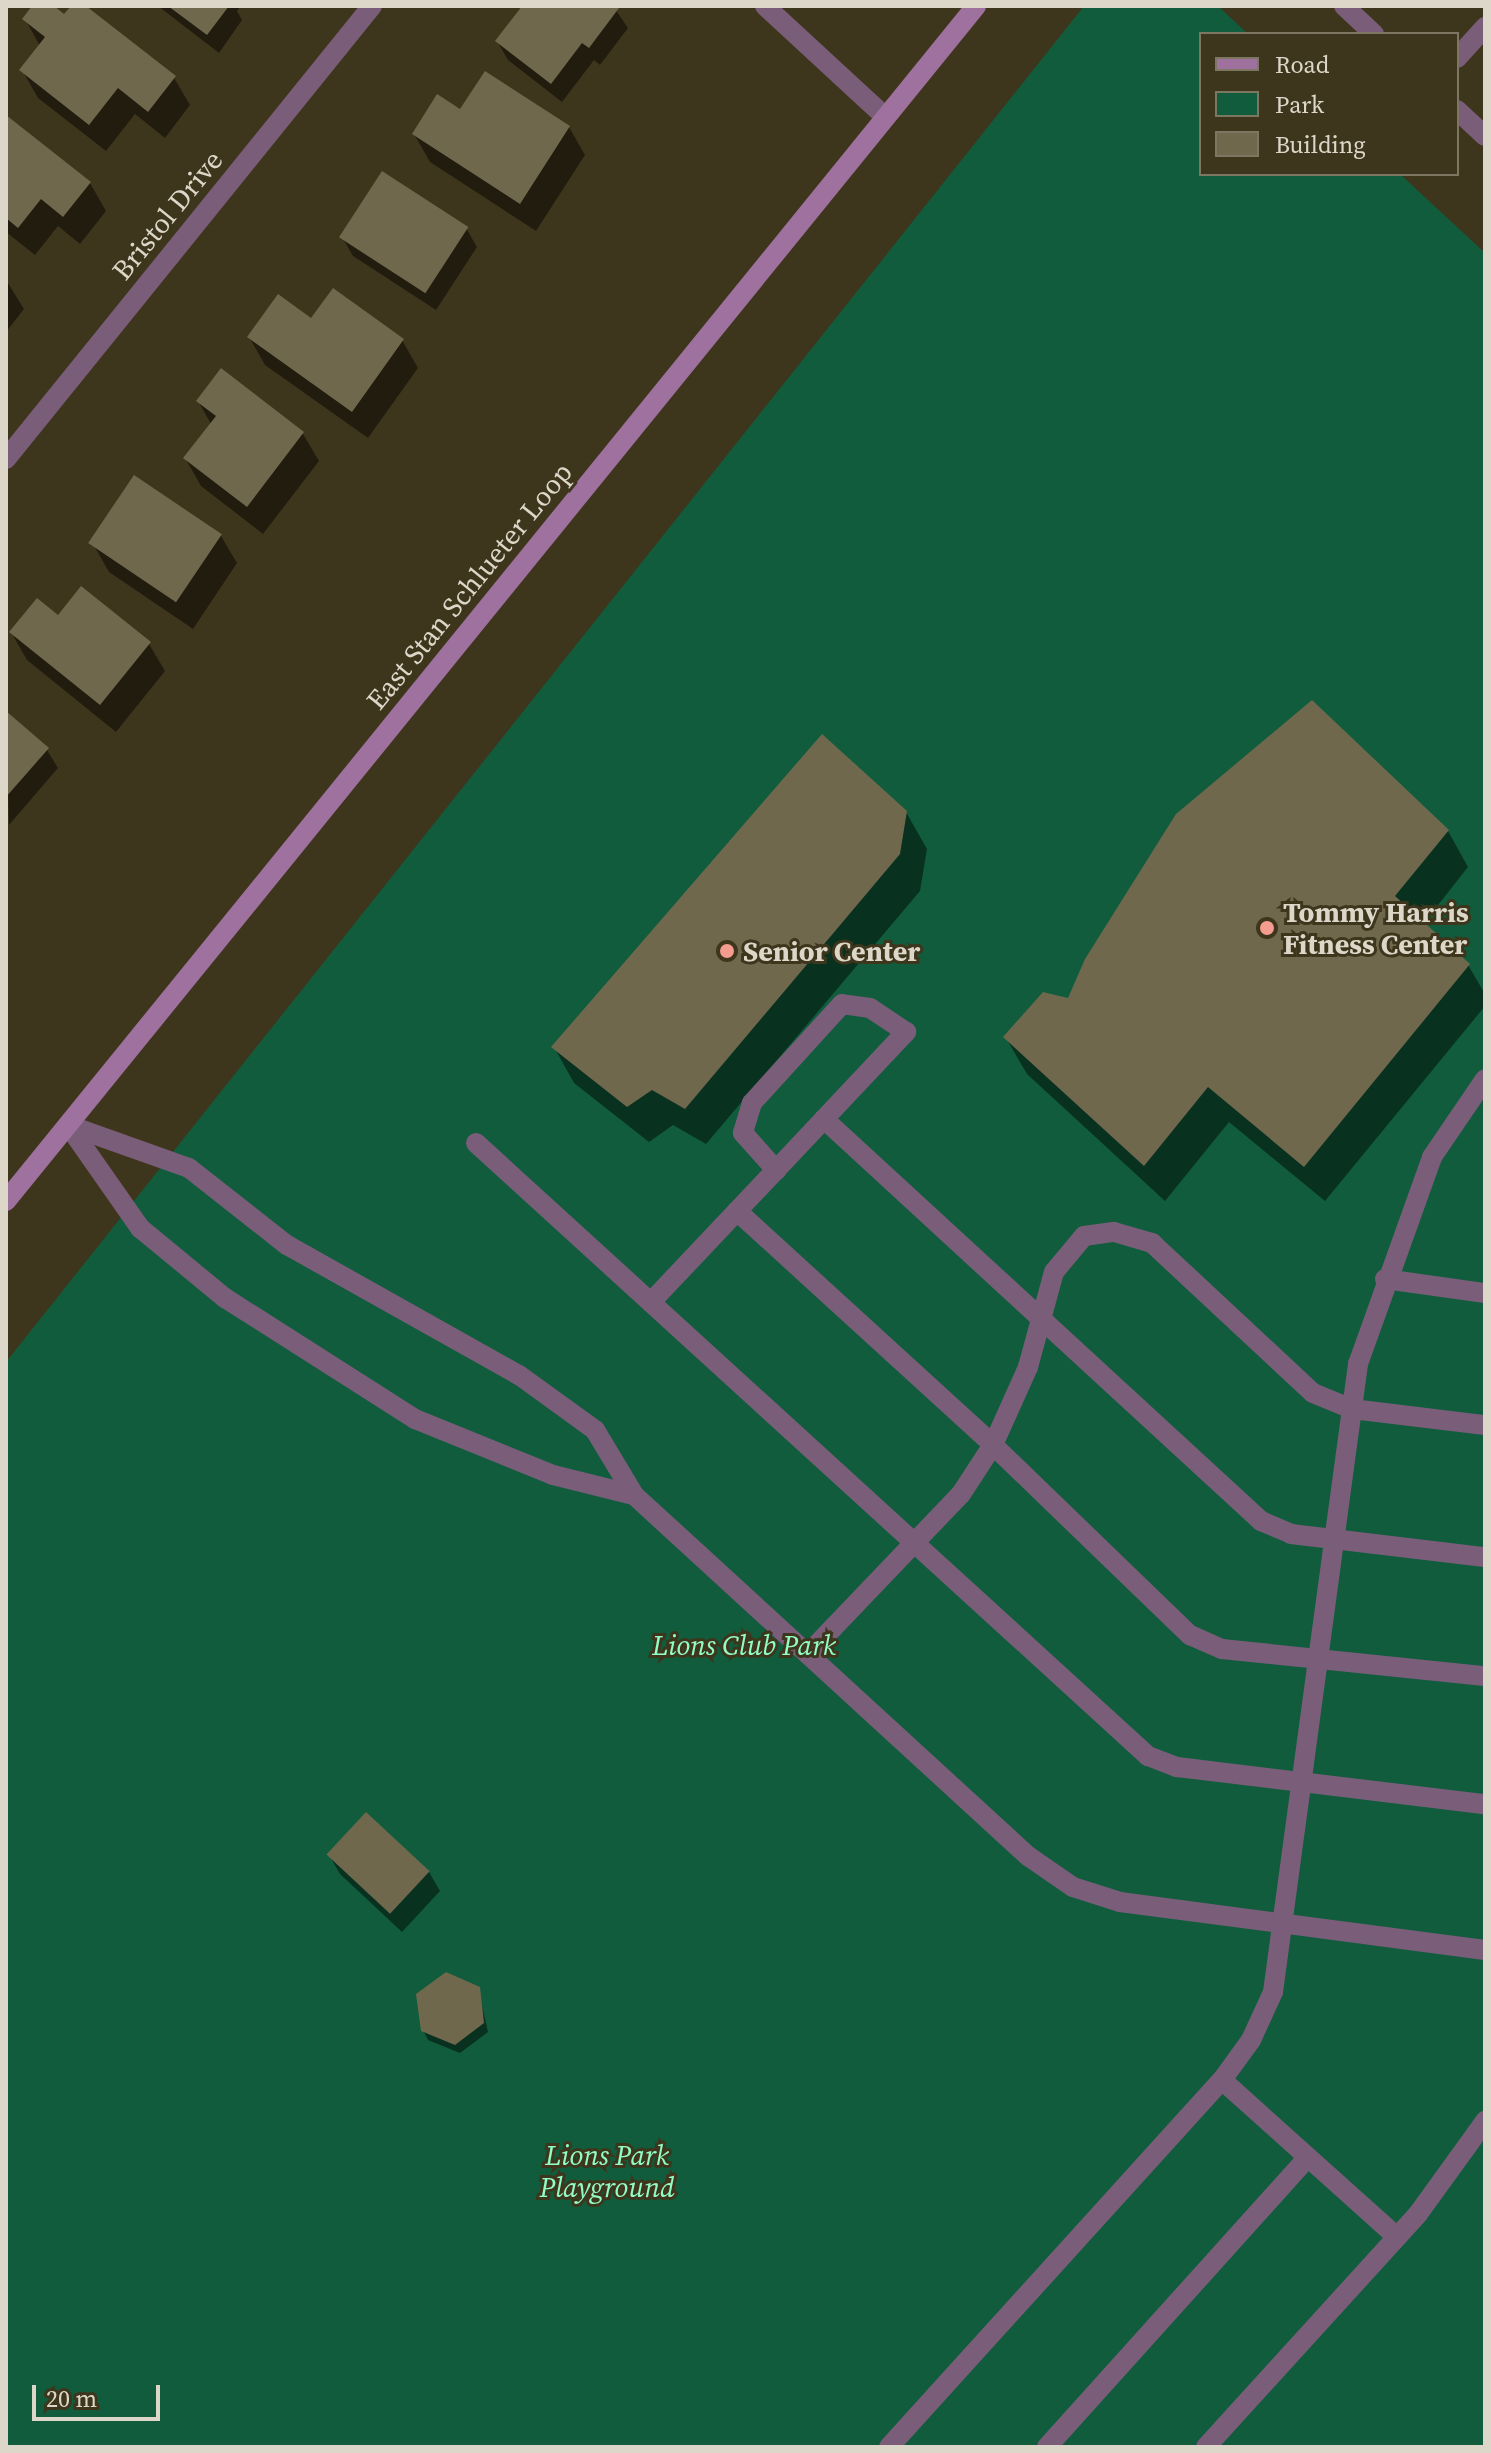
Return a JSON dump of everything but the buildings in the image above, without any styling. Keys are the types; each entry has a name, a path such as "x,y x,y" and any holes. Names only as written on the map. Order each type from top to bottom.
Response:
{"main road":[{"name":"East Stan Schlueter Loop","path":"6,1201 976,6"}],"street":[{"name":"Bristol Drive","path":"6,459 372,6"},
{"path":"765,6 884,116"},
{"path":"1344,6 1372,32"},
{"path":"1459,56 1485,27"},
{"path":"1459,112 1485,136"},
{"path":"651,1302 776,1170 906,1032 870,1008 842,1004 752,1103 743,1133 776,1170"},
{"path":"889,2447 1222,2080 1251,2040 1273,1992 1358,1364 1385,1279 1432,1157 1485,1079"},
{"path":"824,1119 1261,1521 1291,1534 1485,1557"},
{"path":"68,1125 140,1228 225,1298 415,1419 553,1475 634,1495"},
{"path":"68,1125 189,1168 287,1245 519,1375 595,1430 634,1495 1028,1856 1073,1887 1120,1902 1485,1950"},
{"path":"476,1143 1148,1756 1177,1767 1485,1804"},
{"path":"737,1211 993,1445 1190,1635 1222,1649 1485,1676"},
{"path":"808,1654 961,1494 993,1445 1028,1367 1054,1272 1084,1236 1114,1232 1152,1243 1313,1393 1352,1409 1485,1425"},
{"path":"1385,1279 1485,1293"},
{"path":"1222,2080 1397,2237"},
{"path":"1206,2447 1397,2237 1485,2121"},
{"path":"1047,2447 1308,2157"}],"green space":[{"name":"Lions Club Park","path":"1084,6 1218,6 1246,32 1199,32 1199,176 1402,176 1485,253 1485,2447 6,2447 6,1362"}],"place":[{"name":"Tommy Harris Fitness Center","path":"1267,928"},
{"name":"Senior Center","path":"727,951"}],"park label":[{"name":"Lions Park Playground","path":"607,2171"}]}
